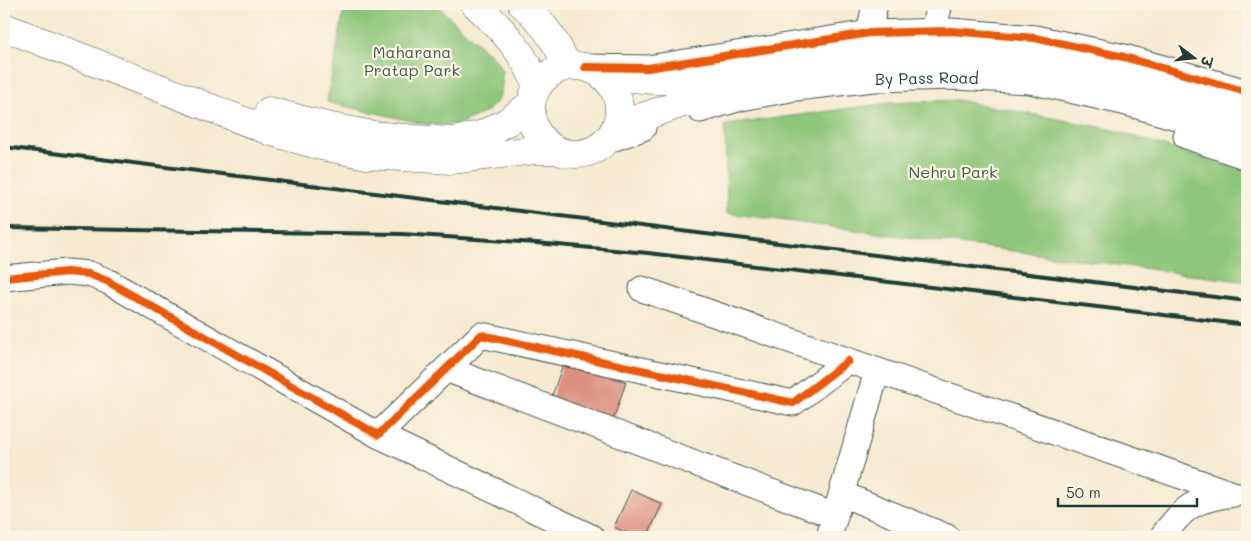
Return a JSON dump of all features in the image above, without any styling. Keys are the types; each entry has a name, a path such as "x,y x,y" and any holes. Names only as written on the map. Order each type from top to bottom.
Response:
{"main road":[{"path":"475,4 503,31 531,69 534,95 532,122 540,139 555,150"},
{"path":"522,4 533,13 561,51 614,89 619,107 611,133"},
{"path":"4,8 277,114 345,130 415,139 454,141 483,134 507,122 534,95 550,73 585,70 653,80 700,80 782,72 876,56 927,53 974,55 1030,62 1075,71 1247,117"},
{"path":"4,26 272,132 321,146 367,155 452,160 535,150 555,150 572,155 591,152 611,133 708,93 782,72"}],"street":[{"path":"869,33 875,4"},
{"path":"932,32 940,4"},
{"path":"585,70 648,68 869,33 950,32 1034,38 1124,57 1247,92"},
{"name":"By Pass Road","path":"611,133 741,98 796,88 874,79 956,77 1030,81 1123,102 1247,137"},
{"path":"874,79 1028,92 1121,115 1247,157"},
{"path":"4,278 67,272 89,274 107,280 378,435 591,537"},
{"path":"642,289 1240,497"},
{"path":"378,435 481,335 793,403 848,360"},
{"path":"446,369 835,516 947,537"},
{"path":"835,516 877,371"},
{"path":"1162,537 1192,505 1209,498 1240,497"}],"green space":[{"name":"Maharana Pratap Park","path":"345,4 435,4 495,59 502,71 499,99 488,111 458,124 443,125 425,124 327,102"},
{"name":"Nehru Park","path":"957,100 1110,129 1247,172 1247,282 727,213 725,125 889,103"}],"water":[{"path":"790,4 854,4 787,13"}],"building":[{"path":"564,361 626,382 611,426 549,405"},
{"path":"631,490 662,504 647,537 636,537 614,527"}],"railway":[{"path":"4,147 1247,301"},
{"path":"4,228 402,234 536,243 648,253 1247,325"}],"cycle path":[{"path":"585,67 648,68 869,33 951,31 1035,38 1124,57 1247,92"},
{"path":"4,278 67,272 89,274 107,281 378,435 481,335 793,403 848,361"}]}
